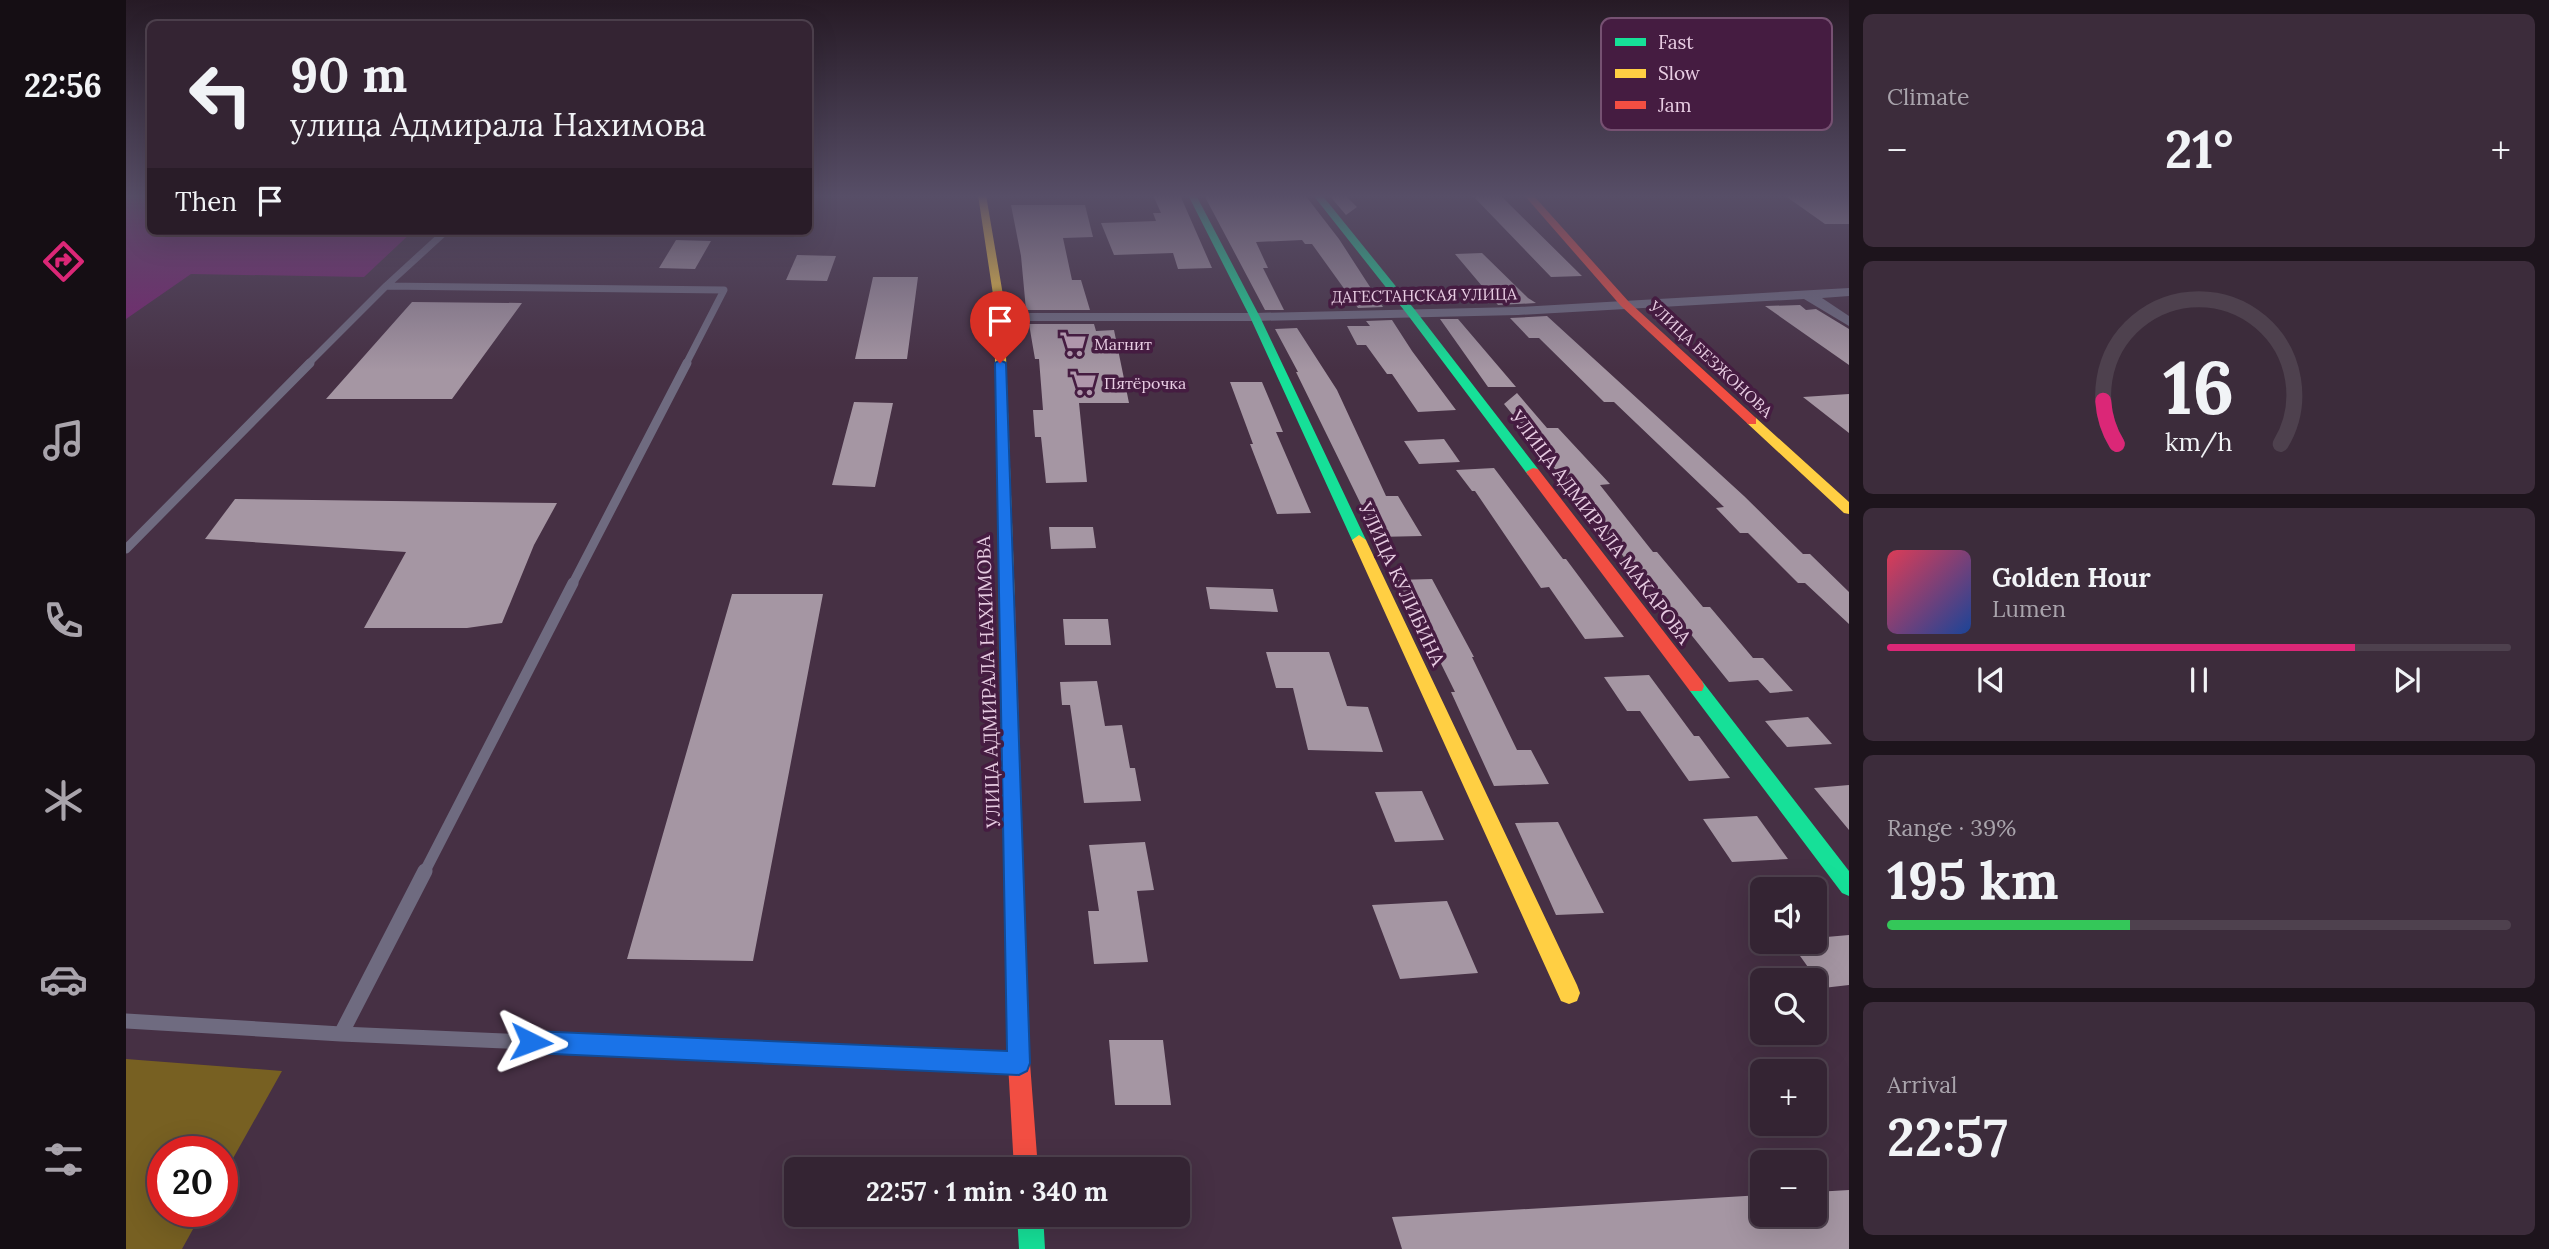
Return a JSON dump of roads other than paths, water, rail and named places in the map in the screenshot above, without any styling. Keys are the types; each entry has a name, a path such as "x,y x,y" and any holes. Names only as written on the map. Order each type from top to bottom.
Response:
{"street":[{"name":"УЛИЦА АДМИРАЛА НАХИМОВА","path":"991,253 1000,317 1019,1063 1026,1157"},
{"name":"УЛИЦА КУЛИБИНА","path":"1222,253 1255,317 1569,993"},
{"name":"УЛИЦА АДМИРАЛА МАКАРОВА","path":"1364,253 1849,887"},
{"name":"УЛИЦА БЕЗЖОНОВА","path":"1580,253 1625,304 1849,510"},
{"name":"ДАГЕСТАНСКАЯ УЛИЦА","path":"1000,317 1255,317 1518,311 1849,292"},
{"path":"1808,295 1849,322"},
{"path":"1031,1227 1032,1249"}],"lane":[{"path":"126,549 386,286 422,253"},
{"path":"341,1034 724,290 386,286"},
{"path":"126,1021 341,1034 1019,1063"}],"place":[{"name":"Магнит","path":"1073,344"},
{"name":"Пятёрочка","path":"1083,383"}]}
